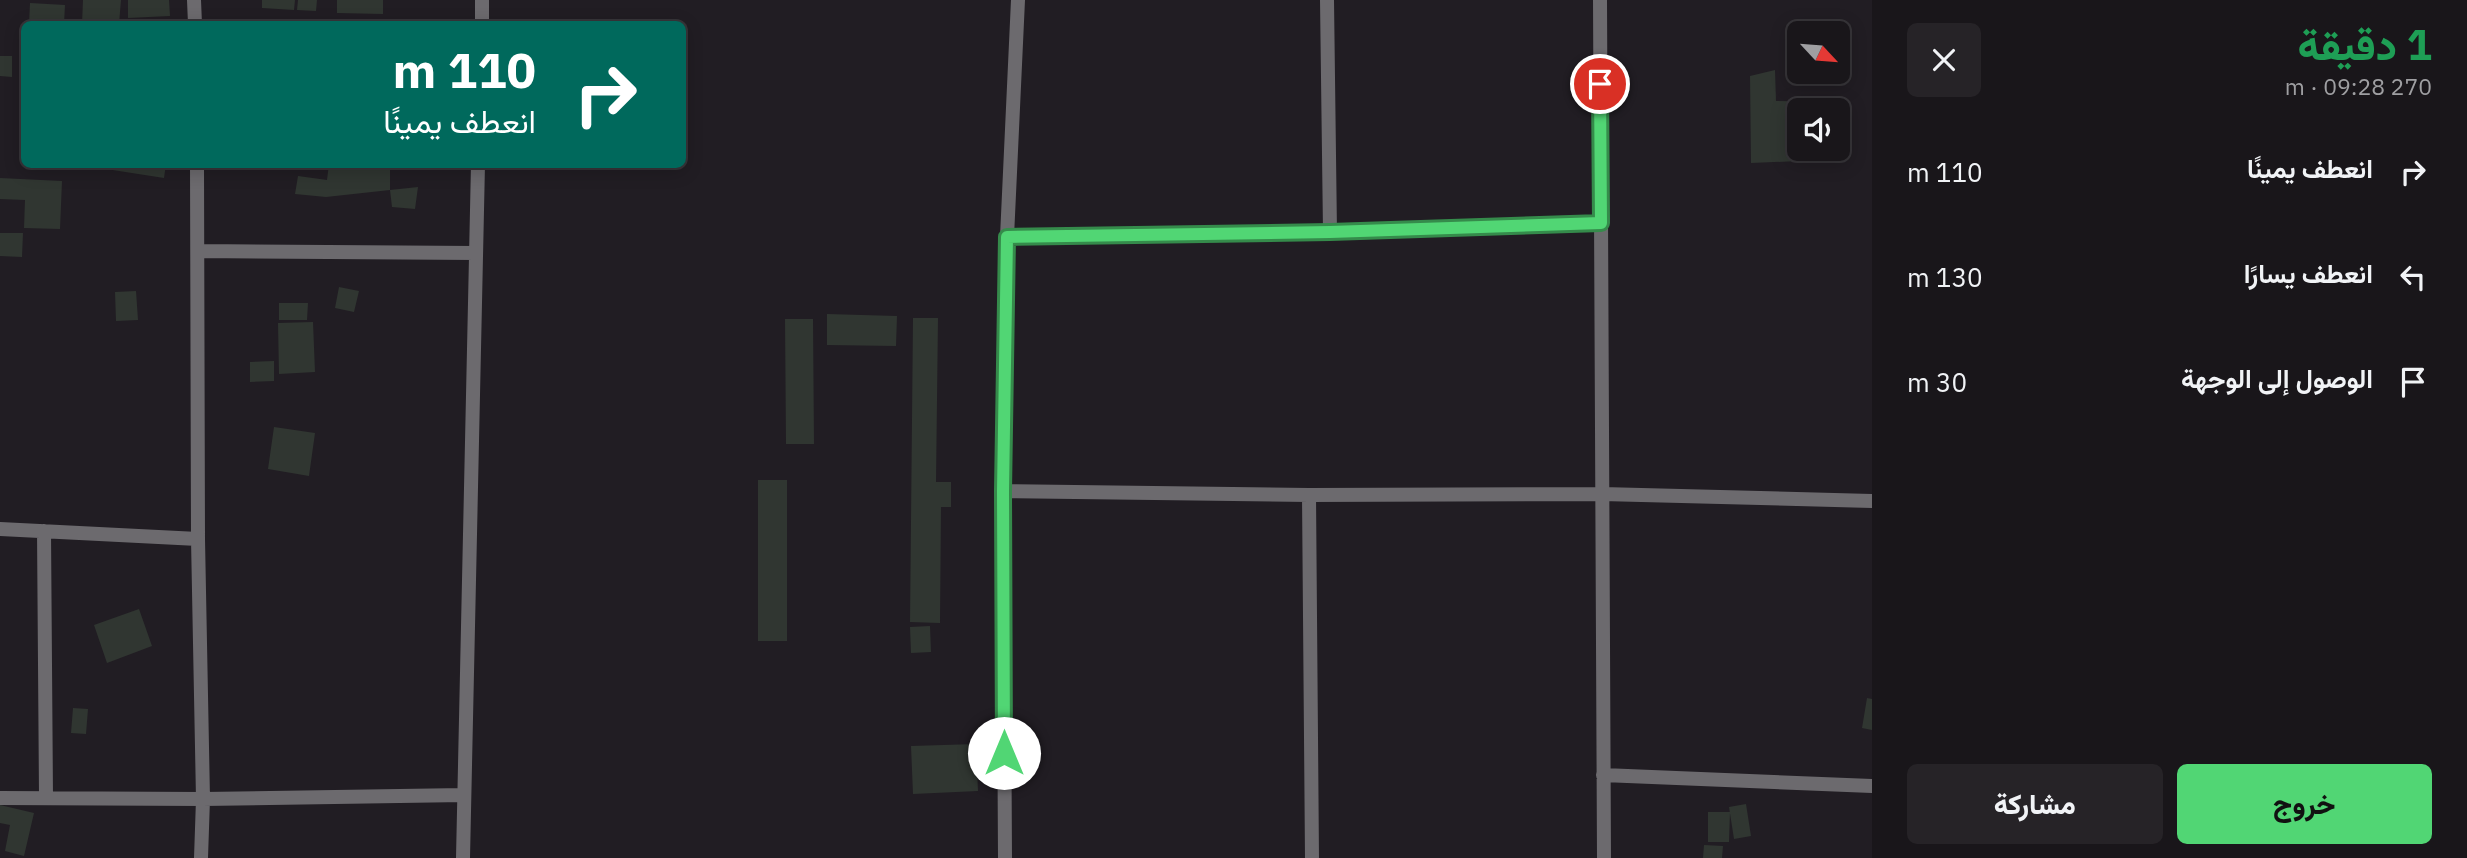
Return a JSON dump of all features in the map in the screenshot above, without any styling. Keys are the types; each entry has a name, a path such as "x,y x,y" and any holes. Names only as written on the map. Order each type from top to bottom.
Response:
{"street":[{"path":"194,0 195,21"},
{"path":"482,0 482,21"},
{"path":"1005,858 1003,491 1007,237 1018,0"},
{"path":"1327,0 1330,232"},
{"path":"1600,0 1604,858"},
{"path":"197,168 198,539 203,799 201,858"},
{"path":"463,858 478,168"},
{"path":"1007,237 1330,232 1601,223"},
{"path":"198,251 476,253"},
{"path":"1003,491 1309,495 1602,494 1872,501"},
{"path":"1309,495 1312,858"},
{"path":"0,529 198,539"},
{"path":"44,531 46,797"},
{"path":"1603,775 1872,786"},
{"path":"0,798 203,799 464,795"}],"building":[{"path":"83,0 121,0 119,21 82,21"},
{"path":"128,0 169,0 170,16 128,18"},
{"path":"262,0 295,0 294,10 262,8"},
{"path":"298,0 317,0 316,11 297,10"},
{"path":"337,0 383,0 383,14 337,13"},
{"path":"30,3 65,5 64,21 29,21"},
{"path":"0,56 12,56 12,77 0,76"},
{"path":"1775,70 1776,101 1787,101 1787,161 1799,161 1751,163 1750,76"},
{"path":"100,168 165,168 164,178"},
{"path":"328,168 390,168 390,190 326,197 295,194 298,176 327,180"},
{"path":"0,178 62,181 60,229 24,228 25,200 0,199"},
{"path":"418,187 415,209 392,207 390,190"},
{"path":"0,233 23,233 22,257 0,256"},
{"path":"339,287 359,291 354,312 335,308"},
{"path":"136,291 138,320 116,321 115,292"},
{"path":"279,303 308,303 307,320 279,320"},
{"path":"827,314 897,316 896,346 827,345"},
{"path":"913,318 938,318 936,482 951,482 951,507 941,507 940,623 910,622"},
{"path":"785,319 813,319 814,444 786,444"},
{"path":"313,322 315,372 279,374 278,323"},
{"path":"274,361 274,381 250,382 250,362"},
{"path":"274,427 315,433 309,476 268,469"},
{"path":"758,480 787,480 787,641 758,641"},
{"path":"139,609 152,646 107,663 94,625"},
{"path":"930,626 931,652 911,653 910,627"},
{"path":"1867,698 1872,699 1872,730 1862,728"},
{"path":"73,708 88,709 86,734 71,733"},
{"path":"976,744 978,791 913,794 911,746"},
{"path":"1746,804 1751,836 1734,839 1729,807"},
{"path":"0,805 34,813 24,856 5,851 10,825 0,823"},
{"path":"1708,812 1730,812 1729,842 1708,842"},
{"path":"1704,845 1723,846 1722,858 1703,858"}],"route":[{"path":"1004,753 1003,491 1007,237 1330,232 1601,223 1600,84"}]}
